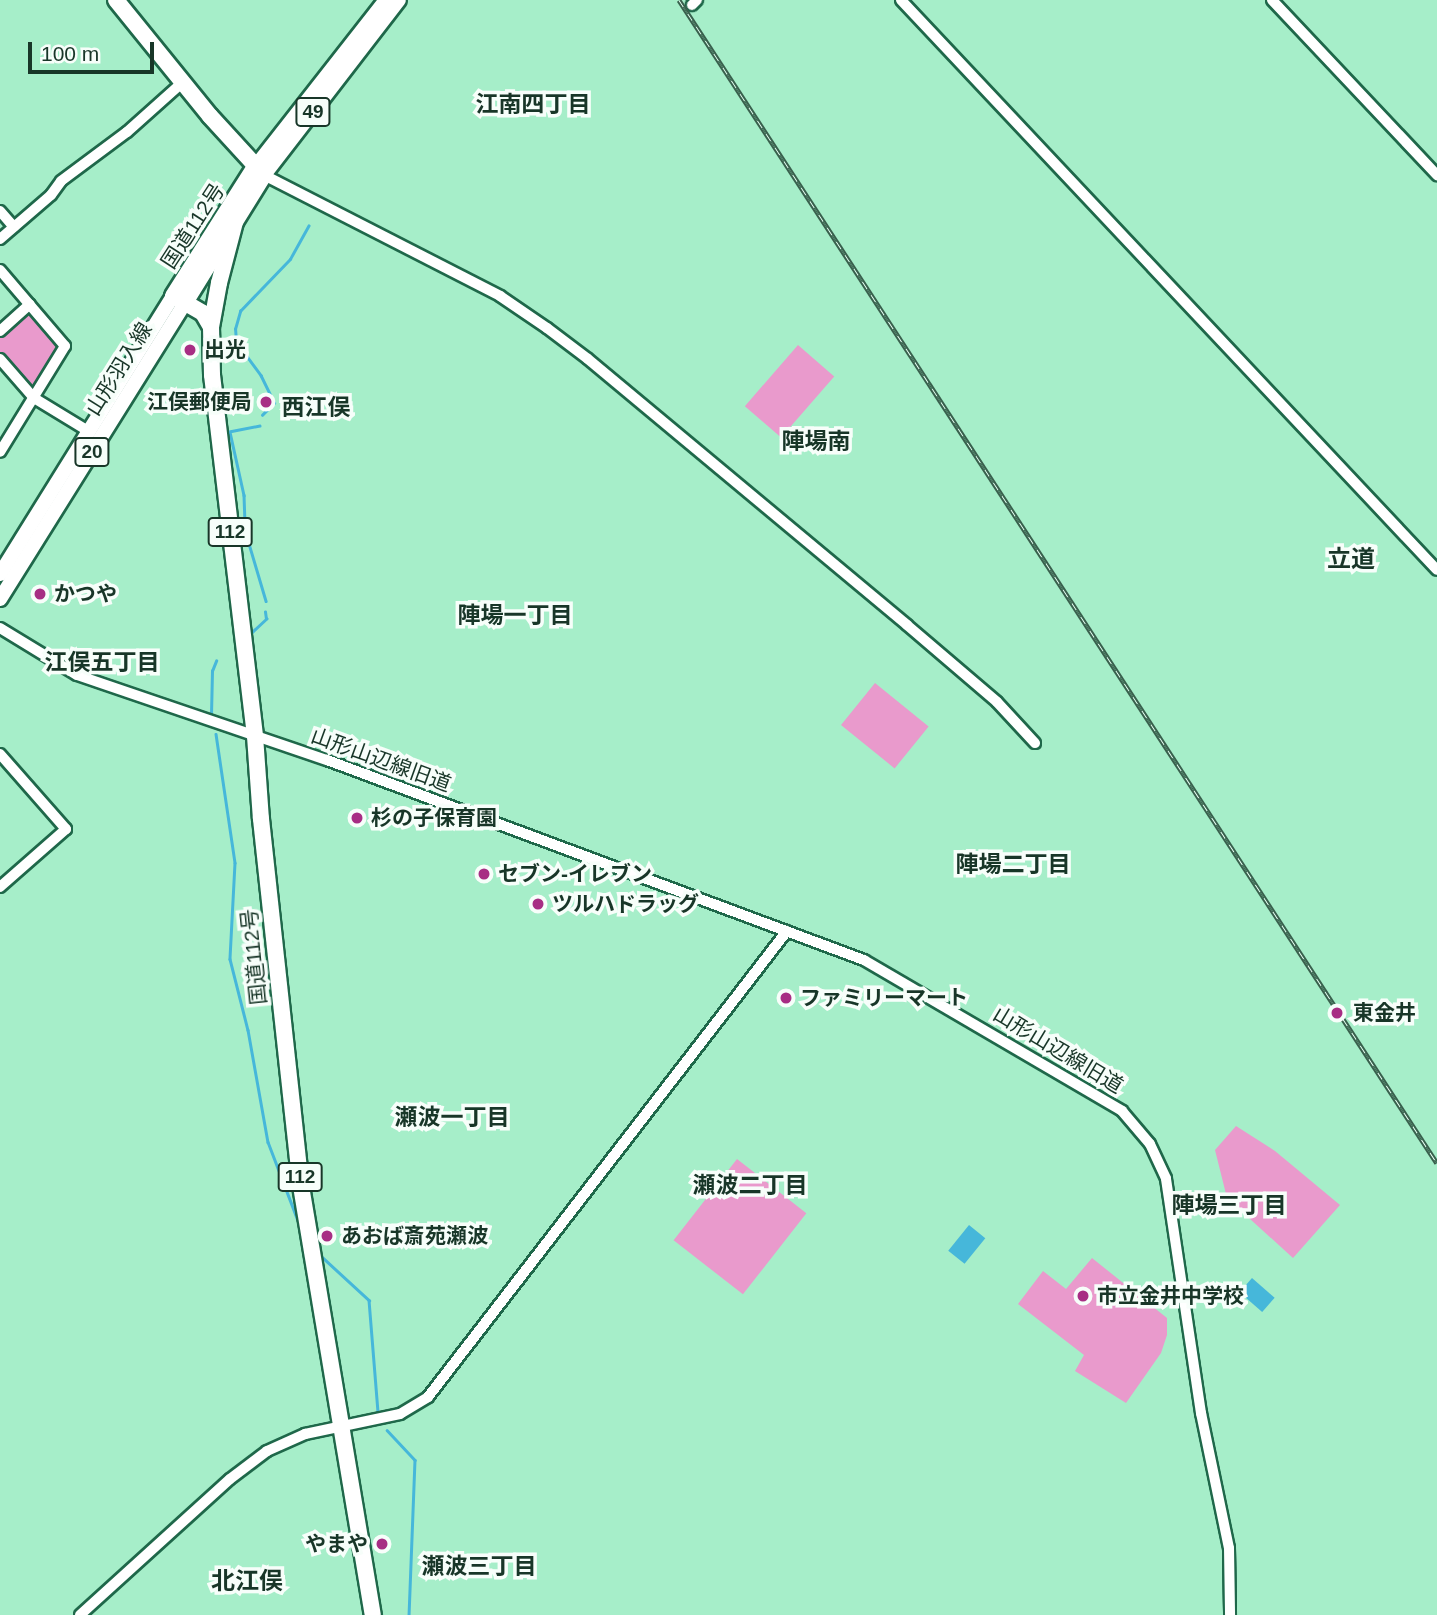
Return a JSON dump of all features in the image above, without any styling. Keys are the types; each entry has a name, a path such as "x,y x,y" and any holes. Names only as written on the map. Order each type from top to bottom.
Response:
{"highway":[{"path":"116,0 259,171"},
{"name":"国道112号","path":"178,300 235,222 259,171"},
{"name":"国道112号","path":"178,300 259,171"},
{"path":"211,327 235,222"},
{"name":"国道112号","path":"178,300 202,313 211,327 212,375 255,736 261,819 300,1180 373,1615"}],"main road":[{"name":"49","path":"259,171 356,46 386,0"},
{"name":"49","path":"356,46 399,0"},
{"name":"山形羽入線","path":"0,574 88,431 178,300"},
{"name":"山形羽入線","path":"0,599 178,300"}],"street":[{"path":"901,0 1437,570"},
{"path":"1272,0 1437,175"},
{"path":"0,239 51,195 61,181 127,132 183,82"},
{"path":"259,171 488,290 547,328 598,367 997,702 1035,743"},
{"path":"0,211 14,227"},
{"path":"0,270 65,346 0,451"},
{"path":"0,331 30,304"},
{"path":"0,359 34,398 88,431"},
{"name":"山形山辺線旧道","path":"0,628 77,675 255,736 864,960 1111,1103 1134,1123 1150,1144 1166,1179 1201,1413 1229,1548 1230,1615"},
{"path":"0,754 66,829 0,887"},
{"path":"80,1615 248,1464 286,1441 400,1414 428,1397 787,931"}],"shaded area":[{"path":"30,304 65,346 34,398 0,359 0,331"},
{"path":"798,345 834,376 781,438 745,406"},
{"path":"875,683 929,726 895,768 841,725"},
{"path":"1236,1126 1275,1151 1340,1205 1293,1258 1227,1198 1215,1150"},
{"path":"737,1159 806,1213 743,1294 674,1240"},
{"path":"1092,1258 1167,1318 1167,1335 1161,1353 1126,1403 1075,1371 1084,1355 1018,1304 1043,1271 1066,1289"}],"water":[{"path":"969,1225 985,1238 965,1264 948,1251"},
{"path":"1252,1278 1275,1298 1262,1312 1240,1292"}],"waterway":[{"path":"262,415 274,403 261,376 236,342 235,329 240,311 290,259 308,226"},
{"path":"260,426 230,432 244,495 245,530 266,601"},
{"path":"251,633 266,619 265,612"},
{"path":"211,715 212,671 216,661"},
{"path":"216,734 235,863 230,959 248,1030 268,1142 300,1226"},
{"path":"320,1255 369,1300 378,1412"},
{"path":"387,1430 415,1460 409,1615"}],"railway":[{"path":"679,0 1437,1163"}],"place":[{"name":"出光","path":"190,350"},
{"name":"江俣郵便局","path":"266,402"},
{"name":"かつや","path":"40,594"},
{"name":"杉の子保育園","path":"357,818"},
{"name":"セブン-イレブン","path":"484,874"},
{"name":"ツルハドラッグ","path":"538,904"},
{"name":"ファミリーマート","path":"786,998"},
{"name":"東金井","path":"1337,1013"},
{"name":"あおば斎苑瀬波","path":"327,1236"},
{"name":"市立金井中学校","path":"1083,1296"},
{"name":"やまや","path":"382,1544"}],"district":[{"name":"江南四丁目","path":"533,104"},
{"name":"西江俣","path":"316,407"},
{"name":"陣場南","path":"816,441"},
{"name":"立道","path":"1351,559"},
{"name":"陣場一丁目","path":"515,615"},
{"name":"江俣五丁目","path":"102,662"},
{"name":"陣場二丁目","path":"1013,864"},
{"name":"瀬波一丁目","path":"452,1117"},
{"name":"瀬波二丁目","path":"750,1185"},
{"name":"陣場三丁目","path":"1229,1205"},
{"name":"瀬波三丁目","path":"479,1566"},
{"name":"北江俣","path":"247,1581"}]}
